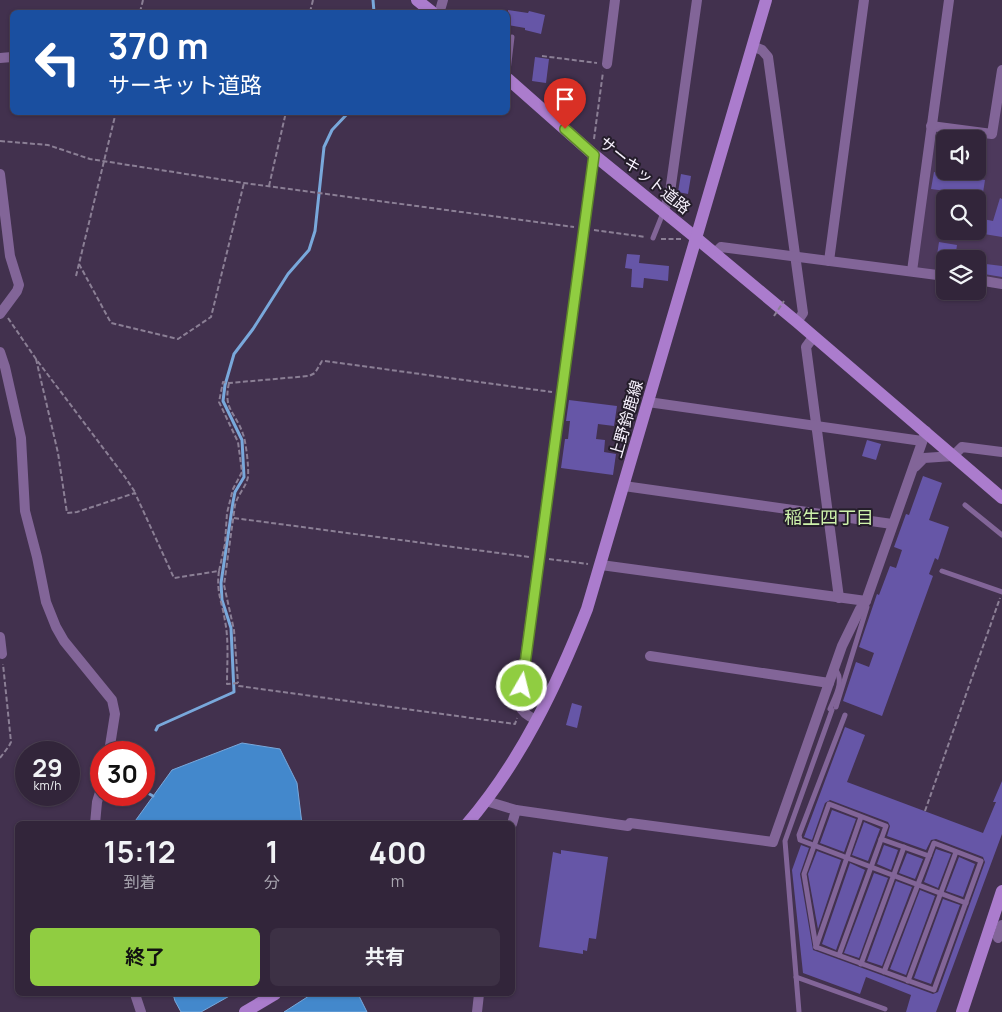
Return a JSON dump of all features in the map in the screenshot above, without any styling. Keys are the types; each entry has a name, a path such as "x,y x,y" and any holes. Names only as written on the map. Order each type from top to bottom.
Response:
{"main road":[{"path":"417,0 439,7"},
{"name":"上野鈴鹿線","path":"470,821 486,802 537,720 573,645 587,609 766,0"},
{"name":"サーキット道路","path":"510,80 594,155 814,336 924,436 953,456 1002,498"},
{"path":"962,1012 1002,891"},
{"path":"244,1012 272,996"}],"street":[{"path":"607,64 615,0"},
{"path":"664,211 670,192 697,0"},
{"path":"829,261 864,0"},
{"path":"912,271 949,0"},
{"path":"752,46 762,50 768,57 803,313 797,322"},
{"path":"931,126 992,134 1002,70"},
{"path":"537,720 529,717 519,704 594,155"},
{"path":"0,174 1,199 10,256 19,285 17,291 2,312"},
{"path":"715,253 721,247 794,258 936,275"},
{"path":"986,281 1002,284"},
{"path":"814,336 806,347 839,598"},
{"path":"0,352 5,366 21,438 25,511 46,602 64,641 112,700 115,714 111,741"},
{"path":"486,802 516,810 628,826 630,823 772,842 842,646 860,609 866,601 924,436 817,428 648,402"},
{"path":"911,472 924,458 953,456 962,447 1002,452"},
{"path":"624,486 892,524"},
{"path":"601,566 866,601"},
{"path":"0,637 2,654"},
{"path":"650,656 829,683"},
{"path":"94,821 96,806"},
{"path":"513,821 516,810"},
{"path":"998,938 1002,925"},
{"path":"136,996 141,1012"},
{"path":"476,1012 479,996"}],"lane":[{"path":"510,54 512,38"},
{"path":"652,238 664,211"},
{"path":"965,505 1002,535"},
{"path":"942,571 1002,592"},
{"path":"799,1012 785,841 868,607 866,601"},
{"path":"833,709 840,684 837,671 834,668"},
{"path":"845,715 799,835 800,840 966,903"},
{"path":"816,947 804,874 828,804 886,826 839,955"},
{"path":"816,947 862,816"},
{"path":"881,839 929,856"},
{"path":"816,947 861,964 934,990 981,861 934,843 884,972"},
{"path":"861,964 904,847"},
{"path":"908,981 956,852"},
{"path":"796,977 885,1009"}],"path":[{"path":"542,56 604,63 594,140"},
{"path":"76,276 115,115"},
{"path":"269,186 285,115"},
{"path":"0,141 48,145 90,159 244,183 668,240 696,237"},
{"path":"79,264 111,323 178,339 211,317 244,183"},
{"path":"774,316 784,301"},
{"path":"2,312 125,477 135,493 174,578 219,571"},
{"path":"36,359 58,453 67,513 77,512 135,493"},
{"path":"238,683 227,684 225,621 217,583 225,544 227,512 233,489 242,472 238,442 219,402 223,382 309,376 314,373 322,361 325,361 561,393"},
{"path":"229,383 227,402 244,435 248,475 246,485 238,495 224,585 234,630 239,686 515,724 517,715 522,710"},
{"path":"234,518 601,566"},
{"path":"925,810 1002,592"},
{"path":"0,758 11,742 2,654"}],"shaded area":[{"path":"1002,87 1002,281 986,279 986,250 936,250 936,272 914,269 935,129 942,130 936,130 936,180 986,180 986,137 995,138"}],"water":[{"path":"242,743 280,749 297,783 302,821 135,821 146,806 155,806 155,794 172,770"},
{"path":"174,996 229,996 201,1012 181,1012"},
{"path":"309,996 359,996 367,1012 284,1012"}],"building":[{"path":"510,10 528,13 529,11 545,15 541,34 525,30 525,28 510,25"},
{"path":"535,57 549,59 546,83 532,81"},
{"path":"934,172 936,172 936,180 985,180 983,190 931,189"},
{"path":"681,174 691,176 688,194 678,192"},
{"path":"1000,198 1002,199 1002,237 986,234 986,220 993,221"},
{"path":"939,242 957,245 956,250 938,250"},
{"path":"627,254 640,255 639,263 669,266 668,281 644,278 643,288 631,287 632,269 625,268"},
{"path":"986,264 1002,266 1002,277 986,274"},
{"path":"569,400 617,406 614,426 598,424 596,439 605,440 604,452 616,454 613,475 561,468 565,439 568,439 570,421 566,421"},
{"path":"867,440 881,444 876,460 862,456"},
{"path":"923,476 942,483 929,520 949,527 938,560 935,558 929,574 933,576 882,716 843,701 856,662 869,667 874,653 859,647 877,594 879,595 890,566 896,568 902,550 894,547 906,514 909,515"},
{"path":"572,703 582,706 577,728 566,725"},
{"path":"845,727 865,735 847,782 983,833 996,802 993,802 1002,781 1002,834 936,1012 906,1012 911,995 866,977 860,994 803,973 792,870 801,845 809,848 800,874 813,950 933,994 938,992 985,862 983,857 936,839 931,840 926,850 887,836 890,826 888,822 830,800 825,803 812,840 804,837"},
{"path":"832,810 856,819 844,852 820,843"},
{"path":"864,822 880,829 868,861 852,855"},
{"path":"884,845 898,850 891,870 877,864"},
{"path":"936,849 951,854 938,888 924,882"},
{"path":"561,850 608,857 596,939 589,938 587,951 583,950 583,954 539,947 553,852 561,854"},
{"path":"817,851 841,860 818,929 808,874"},
{"path":"907,853 923,859 915,879 899,873"},
{"path":"959,857 975,864 963,897 946,891"},
{"path":"850,863 865,870 836,950 822,944"},
{"path":"874,873 888,878 859,958 844,953"},
{"path":"896,881 912,887 882,966 867,961"},
{"path":"920,890 935,896 906,975 890,969"},
{"path":"943,899 960,905 931,984 914,978"}],"waterway":[{"path":"373,0 374,10"},
{"path":"156,730 158,726 234,692 231,628 222,600 221,583 235,492 244,477 242,440 223,401 225,385 234,354 253,329 288,274 309,250 315,231 324,147 332,130 346,115"}],"district":[{"name":"稲生四丁目","path":"829,518"}],"route":[{"path":"522,686 594,155 565,129"}]}
